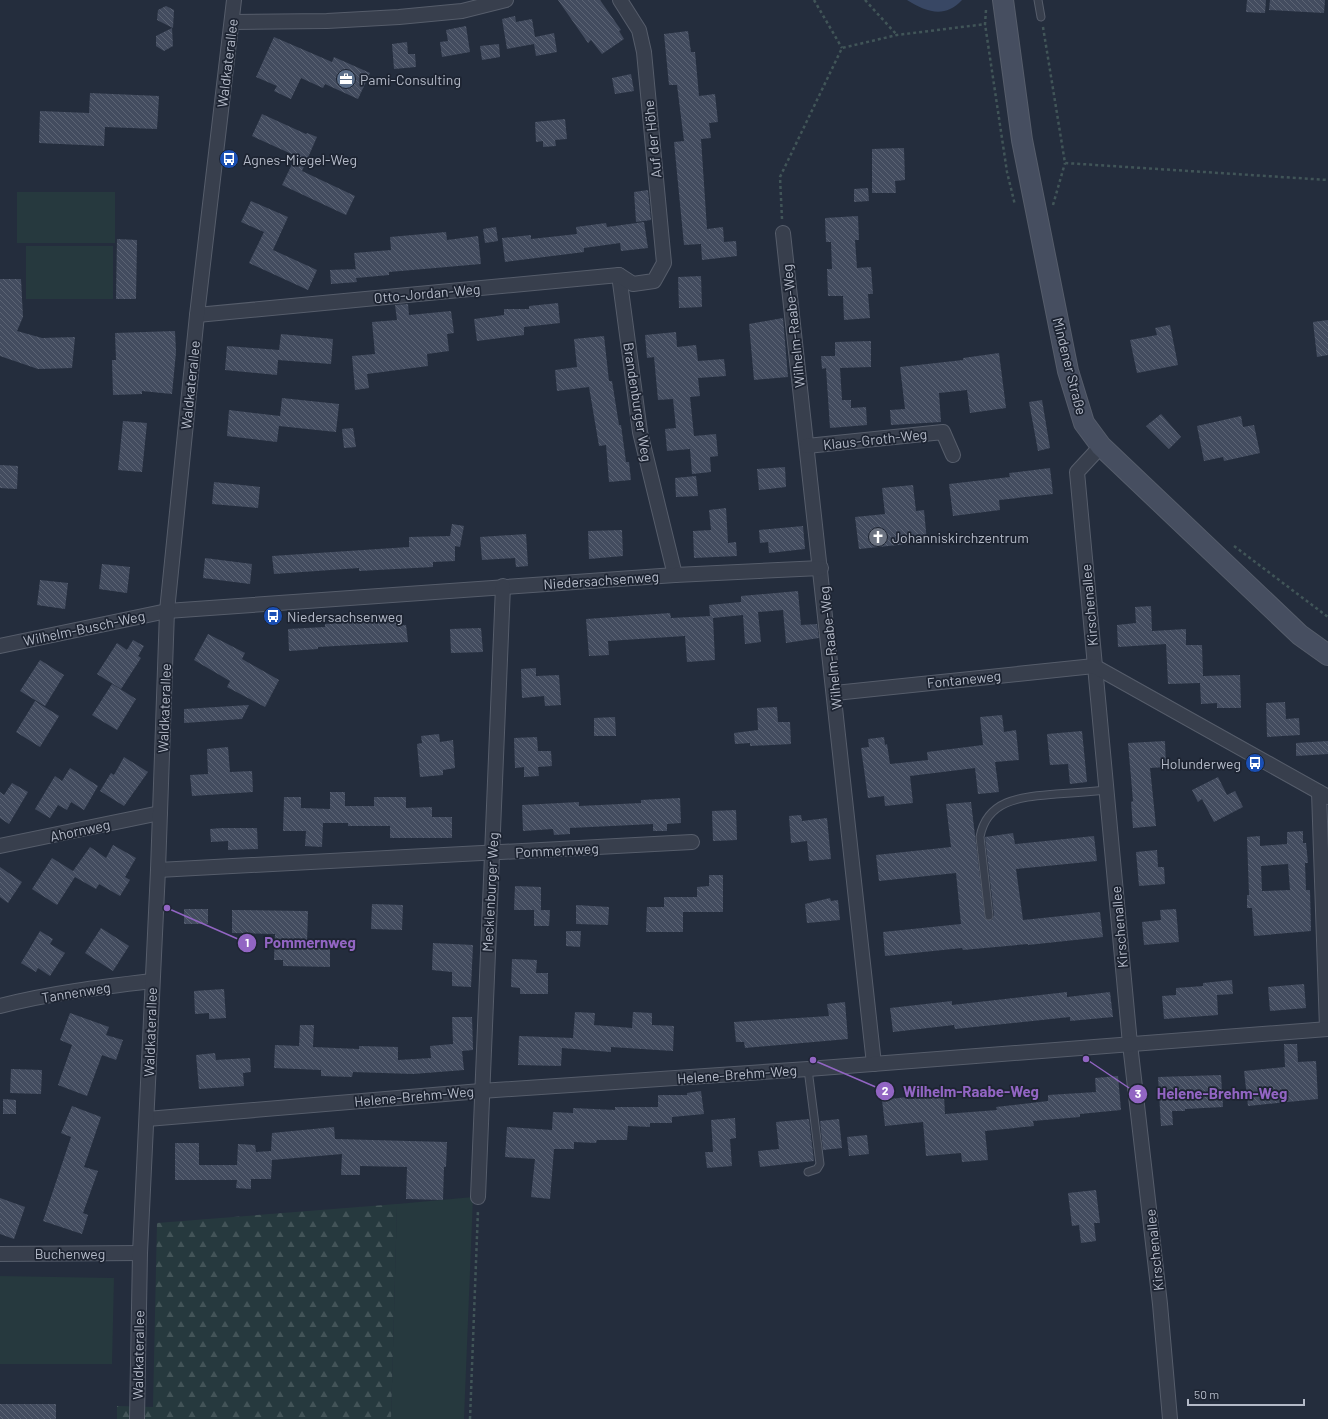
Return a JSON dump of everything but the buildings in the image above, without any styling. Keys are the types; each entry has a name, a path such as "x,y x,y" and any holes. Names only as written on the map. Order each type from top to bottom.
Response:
{"main road":[{"name":"Mindener Straße","path":"1003,0 1022,140 1068,371 1084,423 1102,445 1300,635 1328,655"}],"street":[{"name":"Waldkaterallee","path":"137,1419 140,1253 158,870 167,611 197,315 234,0"},
{"path":"232,22 327,21 399,17 462,11 506,0"},
{"name":"Auf der Höhe","path":"619,275 633,284 654,281 664,263 644,52 639,30 620,0"},
{"name":"Wilhelm-Raabe-Weg","path":"783,233 821,568 874,1064"},
{"name":"Otto-Jordan-Weg","path":"197,315 619,275"},
{"name":"Brandenburger Weg","path":"619,275 640,432 675,575"},
{"name":"Klaus-Groth-Weg","path":"806,446 943,432 953,455"},
{"name":"Kirschenallee","path":"1102,445 1077,472 1130,1044 1158,1288 1170,1419"},
{"name":"Niedersachsenweg","path":"167,611 502,586 675,575 821,568"},
{"name":"Mecklenburger Weg","path":"478,1197 502,586"},
{"name":"Wilhelm-Busch-Weg","path":"0,646 167,611"},
{"path":"1094,666 1324,795 1328,1029"},
{"name":"Fontaneweg","path":"834,693 1094,666"},
{"name":"Ahornweg","path":"0,846 160,813"},
{"name":"Pommernweg","path":"158,870 492,854 692,842"},
{"name":"Tannenweg","path":"0,1006 21,1000 83,989 152,981"},
{"name":"Helene-Brehm-Weg","path":"147,1119 481,1091 808,1069 1328,1029"},
{"name":"Buchenweg","path":"0,1254 140,1253"}],"lane":[{"path":"1038,0 1041,17"},
{"path":"989,916 980,837 982,827 993,810 1009,800 1028,796 1106,790"},
{"path":"808,1069 820,1164 817,1169 808,1172"}],"path":[{"path":"814,0 842,48"},
{"path":"865,0 897,35"},
{"path":"1041,17 1066,163 1055,200"},
{"path":"842,48 897,35 985,24"},
{"path":"783,233 780,177 842,48"},
{"path":"1066,163 1328,180"},
{"path":"470,1419 478,1197"}],"green space":[{"path":"17,192 115,192 115,243 17,243"},
{"path":"26,246 113,246 113,299 26,299"},
{"path":"473,1197 464,1419 391,1419 397,1204"},
{"path":"397,1204 391,1419 117,1419 117,1406 153,1407 157,1223"},
{"path":"0,1276 114,1278 112,1364 0,1364"}],"water":[{"path":"907,0 962,0 949,10 935,12 922,8"}],"place":[{"name":"Pami-Consulting","path":"346,79"},
{"name":"Agnes-Miegel-Weg","path":"229,159"},
{"name":"Johanniskirchzentrum","path":"878,537"},
{"name":"Niedersachsenweg","path":"273,616"},
{"name":"Holunderweg","path":"1255,763"},
{"name":"Pommernweg","path":"167,908"},
{"name":"Helene-Brehm-Weg","path":"1086,1059"},
{"name":"Wilhelm-Raabe-Weg","path":"813,1060"}]}
